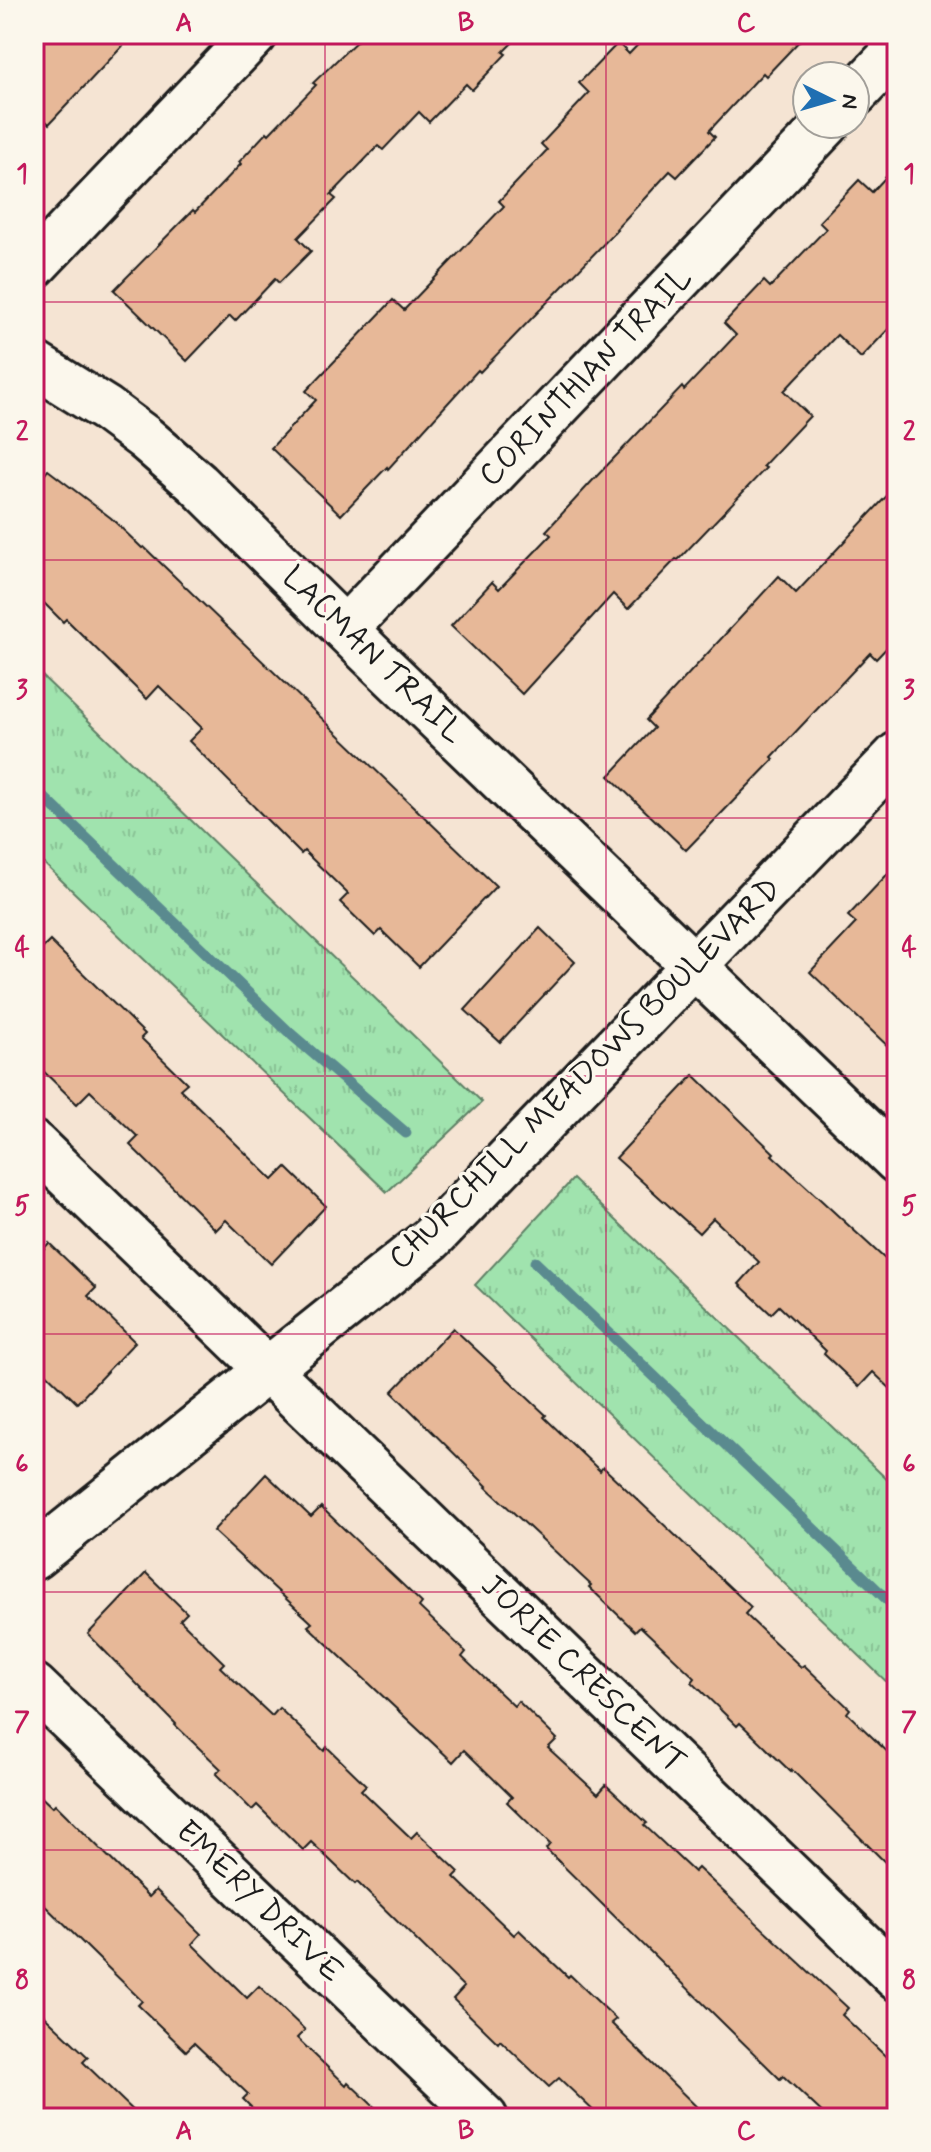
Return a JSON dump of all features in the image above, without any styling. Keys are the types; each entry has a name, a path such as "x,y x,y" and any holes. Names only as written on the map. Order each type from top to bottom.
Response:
{"street":[{"path":"34,266 255,34"},
{"path":"871,77 897,50"},
{"name":"CORINTHIAN TRAIL","path":"345,629 812,140"},
{"name":"LACMAN TRAIL","path":"34,364 106,409 198,484 897,1161"},
{"name":"CHURCHILL MEADOWS BOULEVARD","path":"34,1557 432,1238 897,755"},
{"name":"JORIE CRESCENT","path":"34,1144 897,1978"},
{"name":"EMERY DRIVE","path":"34,1686 485,2118"}],"green space":[{"path":"34,668 482,1102 387,1192 34,854"},
{"path":"573,1179 897,1489 897,1692 475,1285"}],"building":[{"path":"34,34 134,34 49,124 34,110"},
{"path":"364,34 521,34 472,90 466,84 429,122 419,112 383,150 378,146 331,195 336,199 298,238 311,251 279,283 275,279 235,321 230,316 187,361 114,290 193,210 195,212 267,132 269,134 316,85 313,83"},
{"path":"648,34 806,34 766,76 763,73 709,131 715,137 677,177 670,171 617,230 480,372 478,370 388,469 341,515 271,448 316,400 306,391 393,300 404,310 504,206 499,201 547,150 541,144 589,93 579,83 618,43 629,54"},
{"path":"897,165 897,320 861,358 837,335 784,391 810,416 763,466 766,468 628,609 613,594 522,694 451,626 492,582 499,589 551,535 546,531 594,479 736,335 724,323 764,281 770,287 826,229 819,222 859,180 872,192"},
{"path":"48,470 144,547 496,886 419,967 381,930 375,936 340,902 348,894 304,851 301,854 189,741 202,728 159,686 147,699 66,619 63,622 34,593 34,489"},
{"path":"897,485 897,637 876,659 870,653 686,850 609,776 654,728 646,720 779,576 796,593"},
{"path":"897,864 897,1055 810,972 856,923 848,916"},
{"path":"540,928 575,962 500,1042 465,1010"},
{"path":"50,941 145,1034 141,1038 187,1083 180,1089 273,1180 286,1167 326,1206 271,1264 226,1220 216,1230 130,1145 138,1137 90,1091 77,1104 34,1062 34,957"},
{"path":"694,1075 774,1153 772,1155 897,1270 897,1395 873,1372 859,1387 779,1306 771,1314 739,1284 759,1262 713,1218 699,1233 616,1158"},
{"path":"49,1243 96,1288 88,1296 135,1342 77,1403 34,1361 34,1259"},
{"path":"453,1328 546,1415 544,1417 600,1471 603,1467 751,1607 745,1614 850,1709 847,1713 897,1761 897,1874 792,1770 740,1723 737,1726 692,1682 695,1678 640,1626 635,1631 392,1392"},
{"path":"266,1474 311,1517 321,1507 422,1603 419,1607 466,1652 462,1657 514,1706 518,1701 557,1739 548,1748 598,1794 606,1785 694,1872 698,1868 848,2008 842,2015 897,2067 897,2118 828,2118 783,2076 780,2079 546,1849 550,1844 507,1802 512,1797 464,1750 453,1762 308,1626 312,1623 213,1531"},
{"path":"146,1573 187,1613 180,1620 224,1663 220,1667 272,1716 279,1708 324,1751 327,1747 366,1785 361,1790 411,1838 417,1832 459,1872 454,1877 514,1935 519,1930 568,1977 570,1975 616,2019 611,2023 708,2118 601,2118 559,2078 549,2087 453,1999 464,1987 357,1882 355,1884 311,1842 303,1850 257,1805 252,1810 216,1774 221,1769 88,1634"},
{"path":"34,1790 52,1807 55,1804 149,1897 156,1890 201,1934 192,1944 247,1998 259,1986 305,2030 297,2038 386,2118 262,2118 243,2099 248,2094 194,2043 186,2051 138,2005 142,2001 34,1895"},
{"path":"34,2006 88,2057 83,2062 141,2118 34,2118"}],"waterway":[{"path":"34,788 292,1035 406,1133"},
{"path":"535,1262 897,1609"}]}
